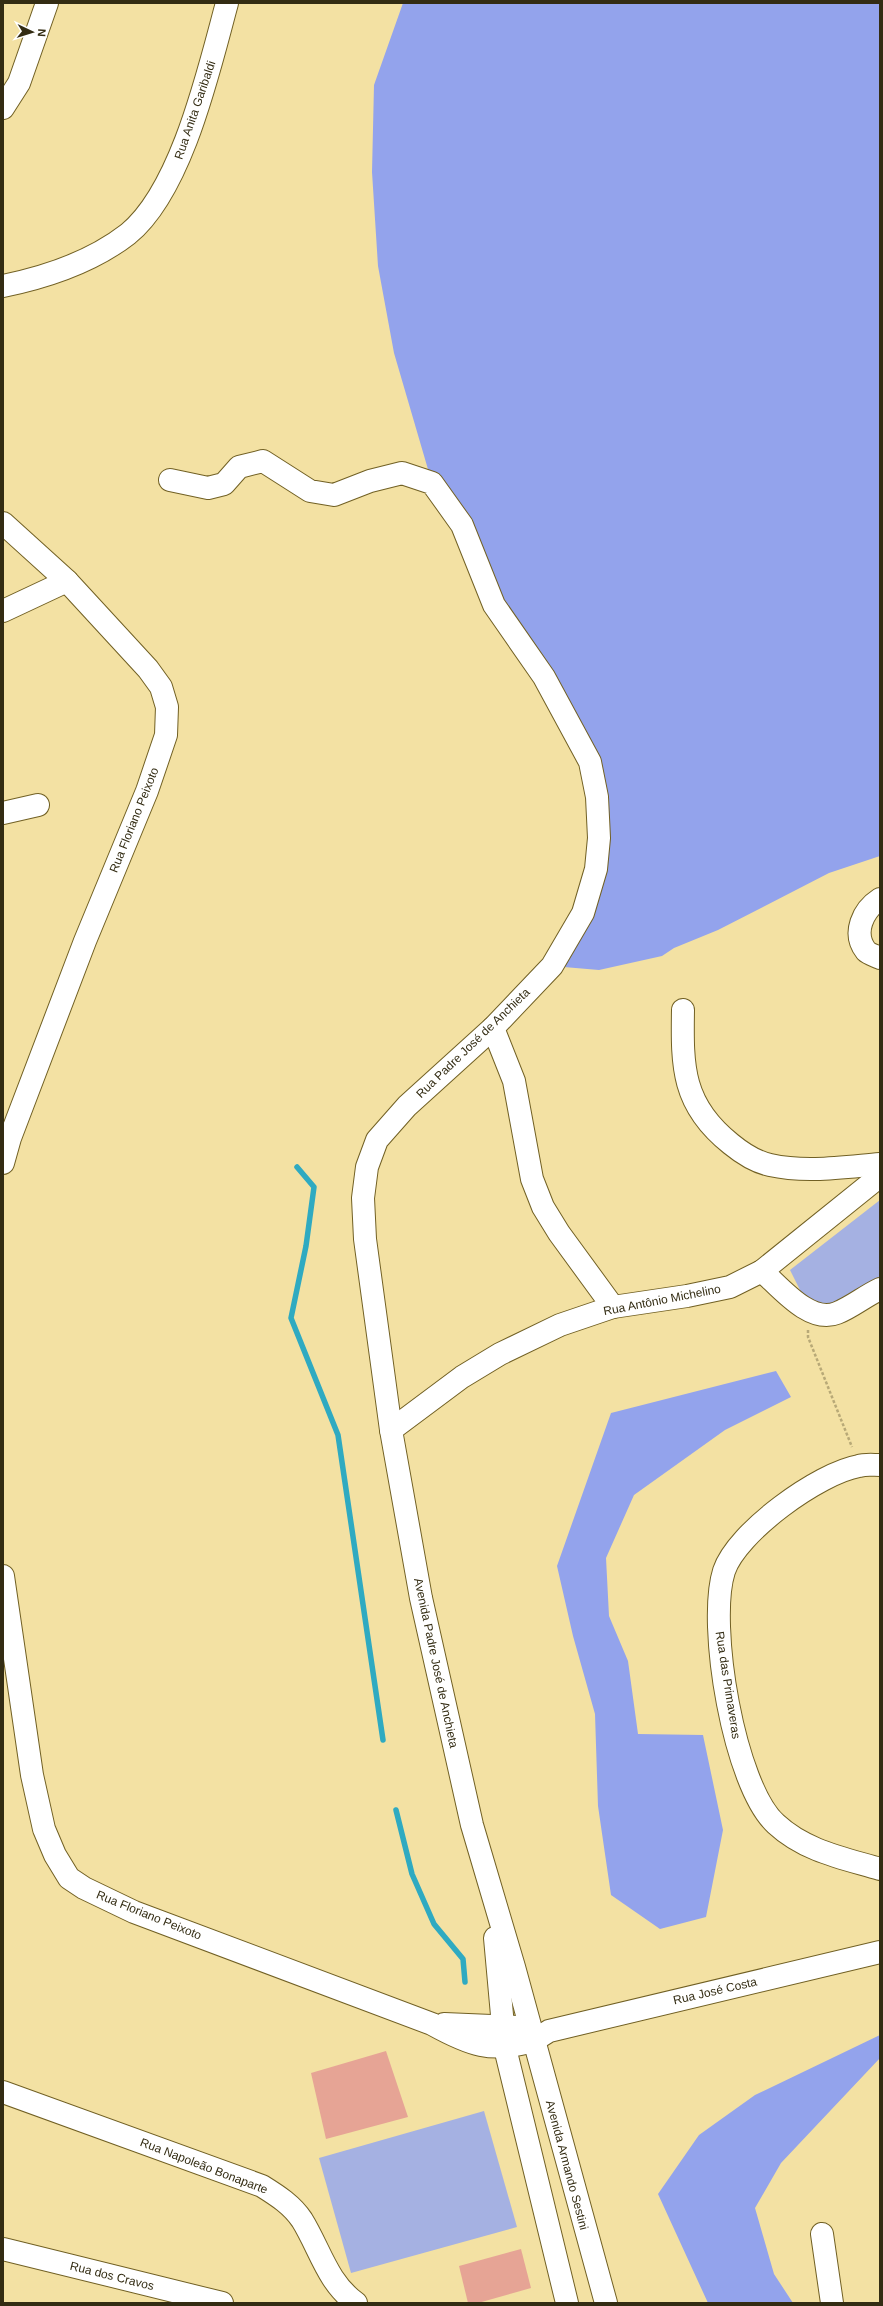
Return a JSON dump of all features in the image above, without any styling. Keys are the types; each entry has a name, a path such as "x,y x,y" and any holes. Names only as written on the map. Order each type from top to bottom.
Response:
{"street":[{"path":"3,108 19,83 47,3"},
{"name":"Rua Anita Garibaldi","path":"3,286 26,281 79,264 128,234 151,210 179,159 208,75 227,3"},
{"name":"Rua Padre José de Anchieta","path":"170,480 208,488 224,484 239,467 263,461 310,491 334,495 370,481 402,473 432,483 460,521 494,605 544,677 590,762 597,797 599,838 596,869 582,913 552,966 493,1028 402,1112 377,1140 366,1167 363,1198 365,1239 391,1430"},
{"name":"Rua Floriano Peixoto","path":"3,523 67,581 148,669 161,687 167,707 166,735 147,791 85,941 13,1131 3,1163"},
{"path":"3,611 67,581"},
{"path":"3,813 38,805"},
{"path":"880,900 869,906 860,922 860,939 867,952 880,958"},
{"path":"683,1010 683,1061 686,1076 695,1104 713,1130 744,1154 770,1165 808,1169 880,1164"},
{"path":"493,1028 514,1081 532,1179 543,1207 559,1233 613,1307"},
{"name":"Rua Antônio Michelino","path":"391,1430 462,1377 500,1354 560,1325 613,1307 687,1296 730,1287 762,1271 880,1176"},
{"path":"762,1271 807,1310 824,1317 838,1313 880,1289"},
{"name":"Avenida Padre José de Anchieta","path":"391,1430 421,1598 472,1825 491,1893"},
{"name":"Rua das Primaveras","path":"870,1465 839,1472 807,1490 761,1521 738,1548 725,1570 720,1594 718,1635 727,1696 738,1749 756,1796 763,1807 775,1824 799,1842 823,1852 880,1869"},
{"name":"Rua Floriano Peixoto","path":"3,1576 32,1775 44,1829 55,1855 69,1878 84,1888 134,1912 432,2024 503,2038"},
{"path":"491,1893 503,2038 567,2303"},
{"name":"Avenida Armando Sestini","path":"491,1893 537,2033 606,2303"},
{"name":"Rua José Costa","path":"503,2038 537,2033 880,1952"},
{"name":"Rua Napoleão Bonaparte","path":"3,2092 262,2186 286,2202 302,2220 332,2279 344,2295 356,2303"},
{"path":"822,2234 832,2303"},
{"name":"Rua dos Cravos","path":"3,2249 222,2303"}],"path":[{"path":"807,1310 808,1337 870,1465"}],"shaded area":[{"path":"403,3 880,3 880,856 829,873 718,930 674,948 662,956 599,970 552,966 583,913 597,797 432,483 394,353 378,266 372,172 374,85"},
{"path":"880,1200 880,1281 841,1304 807,1304 790,1270"},
{"path":"776,1371 791,1397 725,1430 634,1495 606,1558 609,1616 628,1661 638,1734 703,1735 723,1830 706,1917 660,1929 611,1895 598,1806 595,1714 573,1636 557,1566 611,1413"},
{"path":"880,2035 880,2058 781,2163 755,2208 774,2274 793,2303 708,2303 658,2194 699,2135 755,2095"},
{"path":"484,2111 517,2227 351,2273 319,2158"}],"building":[{"path":"386,2051 408,2117 326,2139 311,2073"},
{"path":"521,2249 531,2288 478,2303 468,2303 459,2266"}],"waterway":[{"path":"297,1167 314,1187 306,1246 291,1318 338,1435 383,1740"},
{"path":"396,1810 412,1874 434,1924 463,1959 465,1982"}]}
